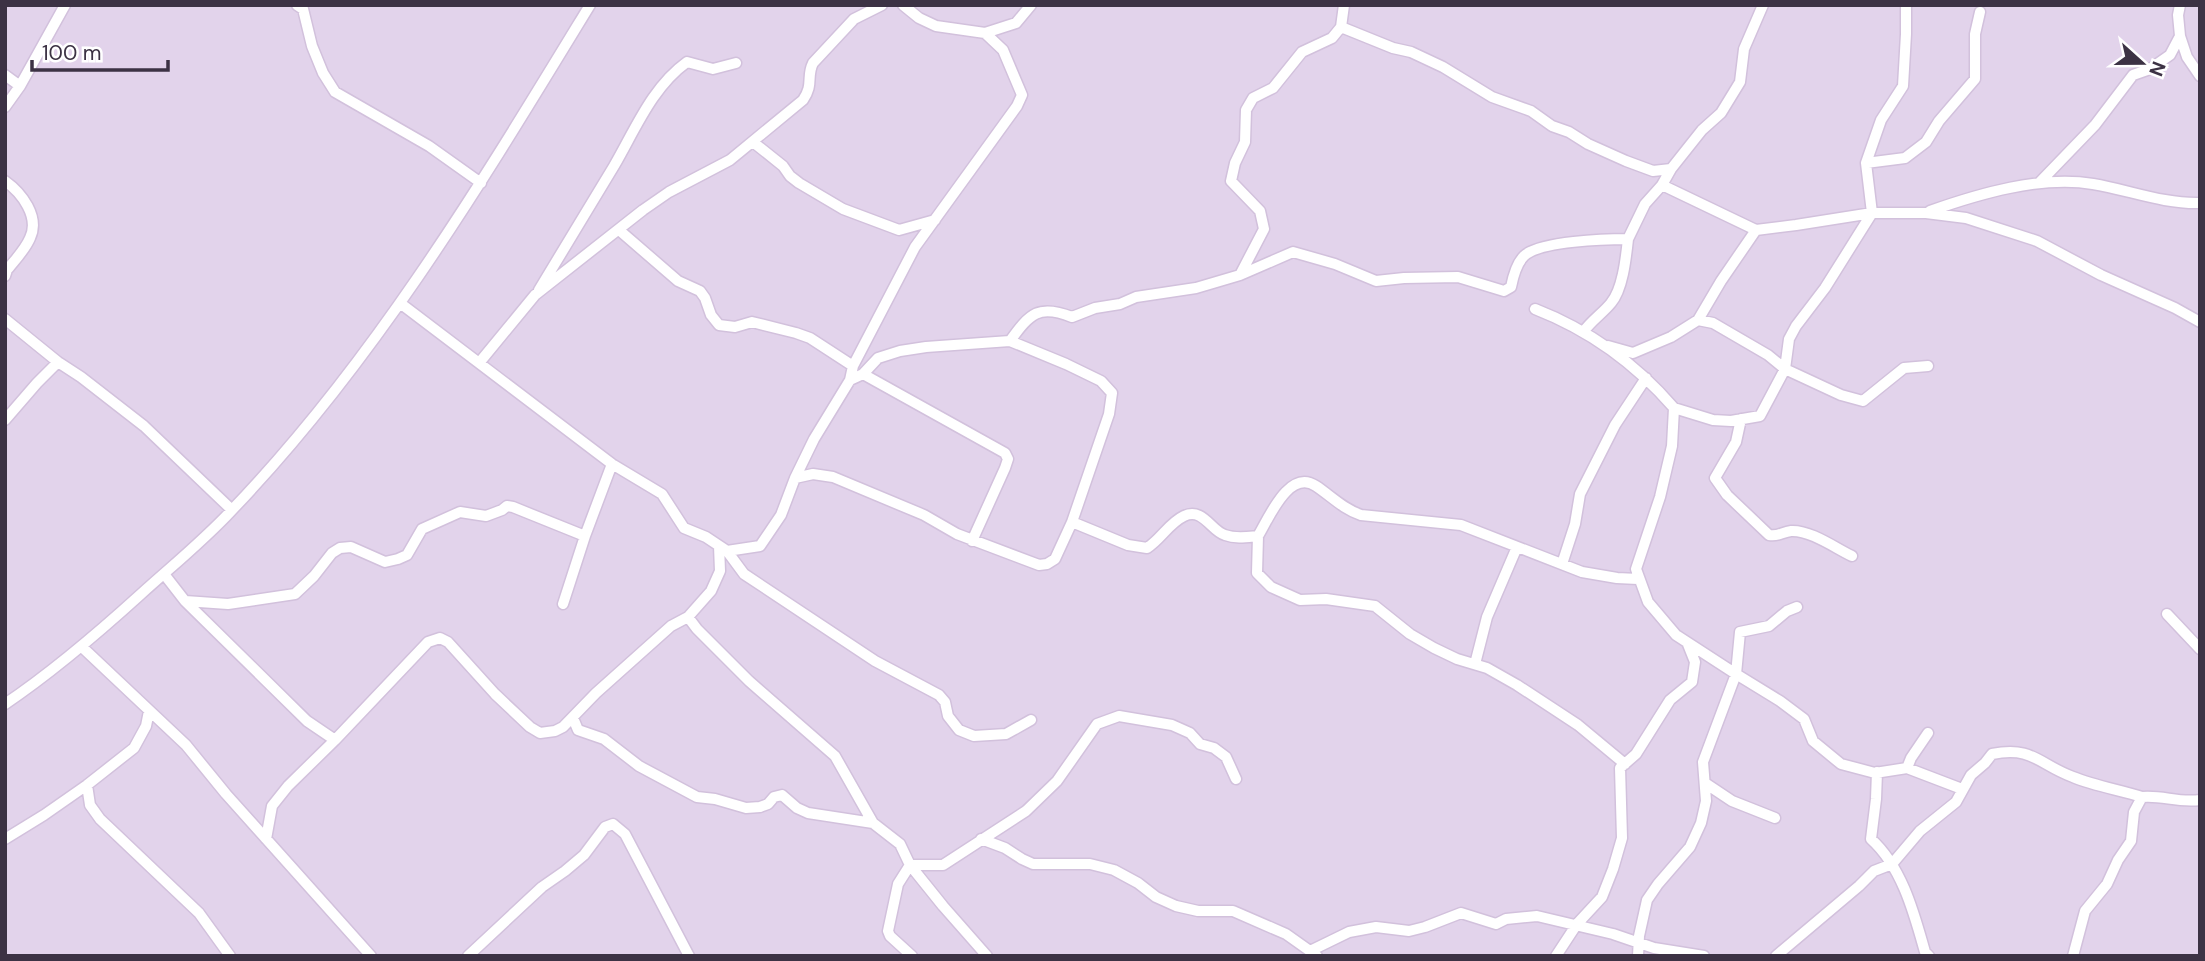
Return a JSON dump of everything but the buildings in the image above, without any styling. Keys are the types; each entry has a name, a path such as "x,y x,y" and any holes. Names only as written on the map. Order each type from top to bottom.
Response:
{"street":[{"path":"297,5 303,9 312,46 323,73 335,92 429,146 481,183"},
{"path":"5,704 82,646 195,548 308,425 400,303 445,238 590,5"},
{"path":"535,295 652,204 730,160 753,142 803,100 808,92 809,71 813,63 854,19 882,5"},
{"path":"903,5 919,18 936,26 985,33 1016,23 1031,5"},
{"path":"1240,275 1264,229 1261,211 1231,181 1235,163 1245,142 1246,110 1253,98 1273,88 1302,52 1332,38 1341,27 1344,5"},
{"path":"1584,331 1613,301 1623,274 1628,239 1645,204 1702,130 1721,113 1740,82 1744,49 1763,5"},
{"path":"1608,346 1646,378 1674,408 1713,420 1760,416 1784,369 1789,339 1796,326 1825,288 1872,213 1867,163 1881,120 1903,86 1906,5"},
{"path":"2180,5 2180,36 2187,57 2200,75"},
{"path":"5,107 20,86 64,6"},
{"path":"1867,163 1905,158 1926,142 1939,121 1975,79 1975,34 1979,12"},
{"path":"1341,27 1422,57 1492,97 1531,111 1552,126 1626,161 1653,172 1671,169"},
{"path":"723,549 760,546 781,515 814,439 850,380 853,366 915,247 1017,106 1022,95 1003,50 985,33"},
{"path":"2040,183 2095,125 2133,75 2150,69 2170,55 2180,36"},
{"path":"479,363 535,295 615,164 638,120 671,73 687,62 713,69 736,63"},
{"path":"5,75 20,86"},
{"path":"753,142 799,183 843,209 899,230 935,220"},
{"path":"5,181 12,185 29,208 33,223 31,237 5,276"},
{"path":"1926,213 1960,200 2040,183 2073,181 2163,200 2200,203"},
{"path":"1662,185 1756,230 1872,213 1926,213 1966,218 2025,236 2200,322"},
{"path":"619,230 678,281 700,291 719,326 735,327 752,322 796,333 810,338 853,366"},
{"path":"1535,309 1563,320 1608,346 1633,353 1671,337 1698,320 1756,230"},
{"path":"1010,341 1040,310 1054,310 1072,317 1136,297 1196,288 1240,275 1293,252 1335,264 1376,281 1458,278 1504,291 1511,287 1523,257 1535,249 1597,239 1628,239"},
{"path":"400,303 612,464 662,494 684,528 706,537 723,549 744,573 875,661 939,695 945,702 948,716 959,730 974,736 1006,734 1031,720"},
{"path":"6,318 58,362 145,426 232,510"},
{"path":"1698,320 1713,323 1768,355 1784,369 1841,395 1863,401 1904,368 1928,366"},
{"path":"795,478 813,474 833,477 924,515 972,541 1039,565 1047,564 1059,553 1109,414 1112,393 1101,381 1010,341 900,351 878,358 863,374 850,380"},
{"path":"5,420 58,362"},
{"path":"863,374 1005,453 1008,459 1005,468 972,541"},
{"path":"1562,564 1575,524 1580,494 1615,425 1646,378"},
{"path":"1674,408 1672,446 1660,497 1636,569 1648,602 1676,635 1804,719 1813,741 1841,764 1877,772 1908,768 1962,789"},
{"path":"1741,419 1735,442 1715,478 1727,495 1769,535 1775,536 1790,531 1806,534 1852,556"},
{"path":"563,604 612,464"},
{"path":"1625,764 1578,725 1517,685 1487,668 1457,659 1434,648 1410,634 1375,606 1326,599 1300,600 1271,587 1257,573 1258,537 1291,485 1301,481 1313,484 1349,511 1361,515 1461,525 1562,564 1602,576 1638,579"},
{"path":"185,601 228,604 295,594 332,553 340,548 351,547 385,562 398,559 407,555 422,529 460,512 486,516 507,506 513,507 585,536"},
{"path":"1072,522 1128,545 1147,548 1157,542 1174,522 1187,514 1204,517 1222,535 1258,537"},
{"path":"1475,664 1487,617 1517,547"},
{"path":"266,839 272,806 288,786 428,642 435,638 448,642 495,694 530,727 540,733 555,732 671,626 688,618 711,591 720,571 723,549"},
{"path":"164,574 185,601 307,721 335,740"},
{"path":"1638,956 1647,900 1690,847 1701,823 1706,801 1703,762 1736,674 1740,632 1769,626 1787,611 1797,607"},
{"path":"2167,614 2200,649"},
{"path":"688,618 749,681 835,756 873,823 900,844 910,865 987,956"},
{"path":"1556,956 1577,924 1602,897 1613,869 1622,838 1620,768 1636,754 1670,700 1692,682 1695,662 1687,642"},
{"path":"82,646 186,745 371,956"},
{"path":"5,839 44,816 134,748 142,735 149,711"},
{"path":"910,865 943,865 1026,811 1057,781 1097,724 1119,716 1172,725 1189,733 1200,744 1214,748 1227,757 1236,779"},
{"path":"573,718 578,730 604,739 639,766 696,797 715,799 746,808 760,807 768,804 774,796 782,795 797,808 808,813 873,823"},
{"path":"1908,768 1911,758 1928,733"},
{"path":"1776,956 1874,871 1892,864 1920,831 1956,802 1971,775 1992,754 2009,750 2034,756 2060,772 2078,779 2143,797 2153,796 2185,802 2200,800"},
{"path":"1877,772 1877,799 1871,839 1892,864 1929,956"},
{"path":"1705,783 1732,801 1775,818"},
{"path":"87,785 90,805 100,819 199,913 230,956"},
{"path":"2073,956 2085,911 2107,884 2131,841 2134,812 2143,797"},
{"path":"471,955 542,887 584,855 605,827 613,824 625,834 689,956"},
{"path":"981,839 1005,848 1033,864 1090,864 1114,870 1156,897 1176,906 1198,911 1233,911 1286,934 1313,953 1349,932 1376,927 1409,931 1461,913 1496,923 1537,916 1614,933 1654,948 1704,956"},
{"path":"910,865 898,884 888,931 912,956"}],"shaded area":[{"path":"5,5 2200,5 2200,956 5,956"}]}
